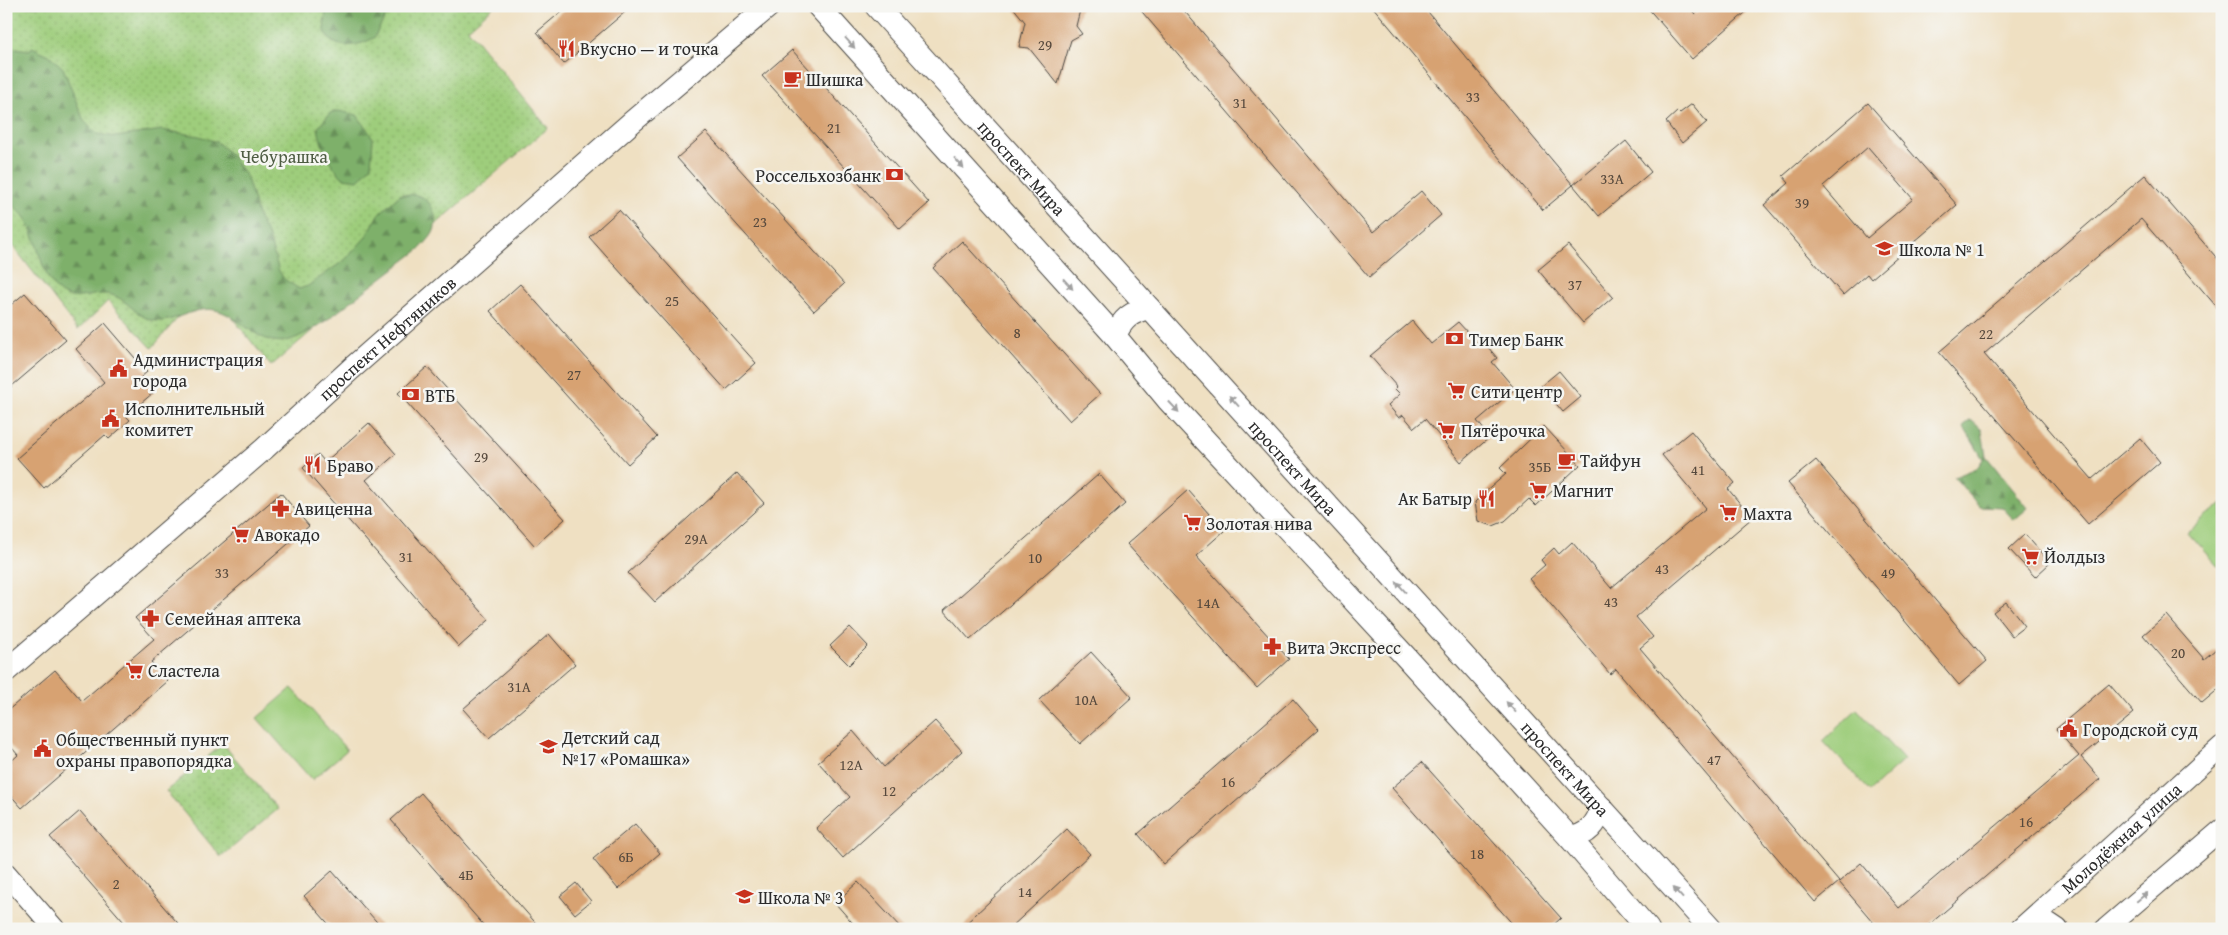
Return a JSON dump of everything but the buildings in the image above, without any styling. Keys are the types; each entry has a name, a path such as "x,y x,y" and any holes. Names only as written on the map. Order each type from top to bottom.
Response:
{"main road":[{"name":"проспект Нефтяников","path":"6,671 264,449 365,356 632,122 769,6"},
{"path":"818,6 1115,336 1168,400 1405,656 1570,838 1648,929"},
{"name":"проспект Мира","path":"876,6 1711,929"},
{"path":"1115,336 1126,316 1149,308"},
{"path":"1570,838 1587,832 1593,826 1602,808"}],"street":[{"name":"Молодёжная улица","path":"2025,924 2222,746"},
{"path":"2105,929 2222,829"},
{"path":"6,874 55,929"},
{"path":"2025,924 2050,923 2058,929"}],"green space":[{"name":"Чебурашка","path":"6,6 494,6 468,29 548,128 271,366 206,285 152,348 108,301 78,330 6,237"},
{"path":"328,6 391,6 374,38 363,43 342,45 334,43 328,37 325,30"},
{"path":"6,47 30,50 32,47 49,55 63,68 84,121 97,134 116,137 162,130 199,136 217,142 231,155 247,178 259,219 268,235 279,271 284,279 299,289 308,286 346,259 365,238 380,213 401,194 420,196 429,203 435,218 433,233 420,249 332,316 299,337 280,342 261,337 228,315 211,309 195,311 165,321 157,321 144,317 118,297 112,295 98,294 69,297 63,295 51,283 47,275 27,221 6,199"},
{"path":"339,111 357,115 373,138 371,166 358,180 343,178 326,155 321,142 318,128 330,113"},
{"path":"1971,420 1982,430 1986,456 2028,508 2014,520 2002,507 1979,506 1954,477 1977,468 1983,459 1963,426"},
{"path":"2222,503 2222,564 2219,567 2188,532"},
{"path":"292,688 347,750 312,780 257,718"},
{"path":"1857,709 1904,760 1870,791 1823,741"},
{"path":"223,744 278,809 221,857 166,791"}],"place":[{"name":"Вкусно — и точка","path":"566,48"},
{"name":"Шишка","path":"792,79"},
{"name":"Россельхозбанк","path":"895,175"},
{"name":"Школа № 1","path":"1885,249"},
{"name":"Тимер Банк","path":"1455,339"},
{"name":"Администрация города","path":"119,369"},
{"name":"Сити центр","path":"1457,391"},
{"name":"ВТБ","path":"411,395"},
{"name":"Исполнительный комитет","path":"111,418"},
{"name":"Пятёрочка","path":"1447,430"},
{"name":"Тайфун","path":"1566,460"},
{"name":"Браво","path":"313,465"},
{"name":"Магнит","path":"1539,490"},
{"name":"Ак Батыр","path":"1486,498"},
{"name":"Авиценна","path":"280,508"},
{"name":"Махта","path":"1729,513"},
{"name":"Золотая нива","path":"1192,523"},
{"name":"Авокадо","path":"240,534"},
{"name":"Йолдыз","path":"2030,556"},
{"name":"Семейная аптека","path":"151,618"},
{"name":"Вита Экспресс","path":"1273,647"},
{"name":"Сластела","path":"134,670"},
{"name":"Городской суд","path":"2069,729"},
{"name":"Детский сад №17 «Ромашка»","path":"548,747"},
{"name":"Общественный пункт охраны правопорядка","path":"42,749"},
{"name":"Школа № 3","path":"744,897"}]}
